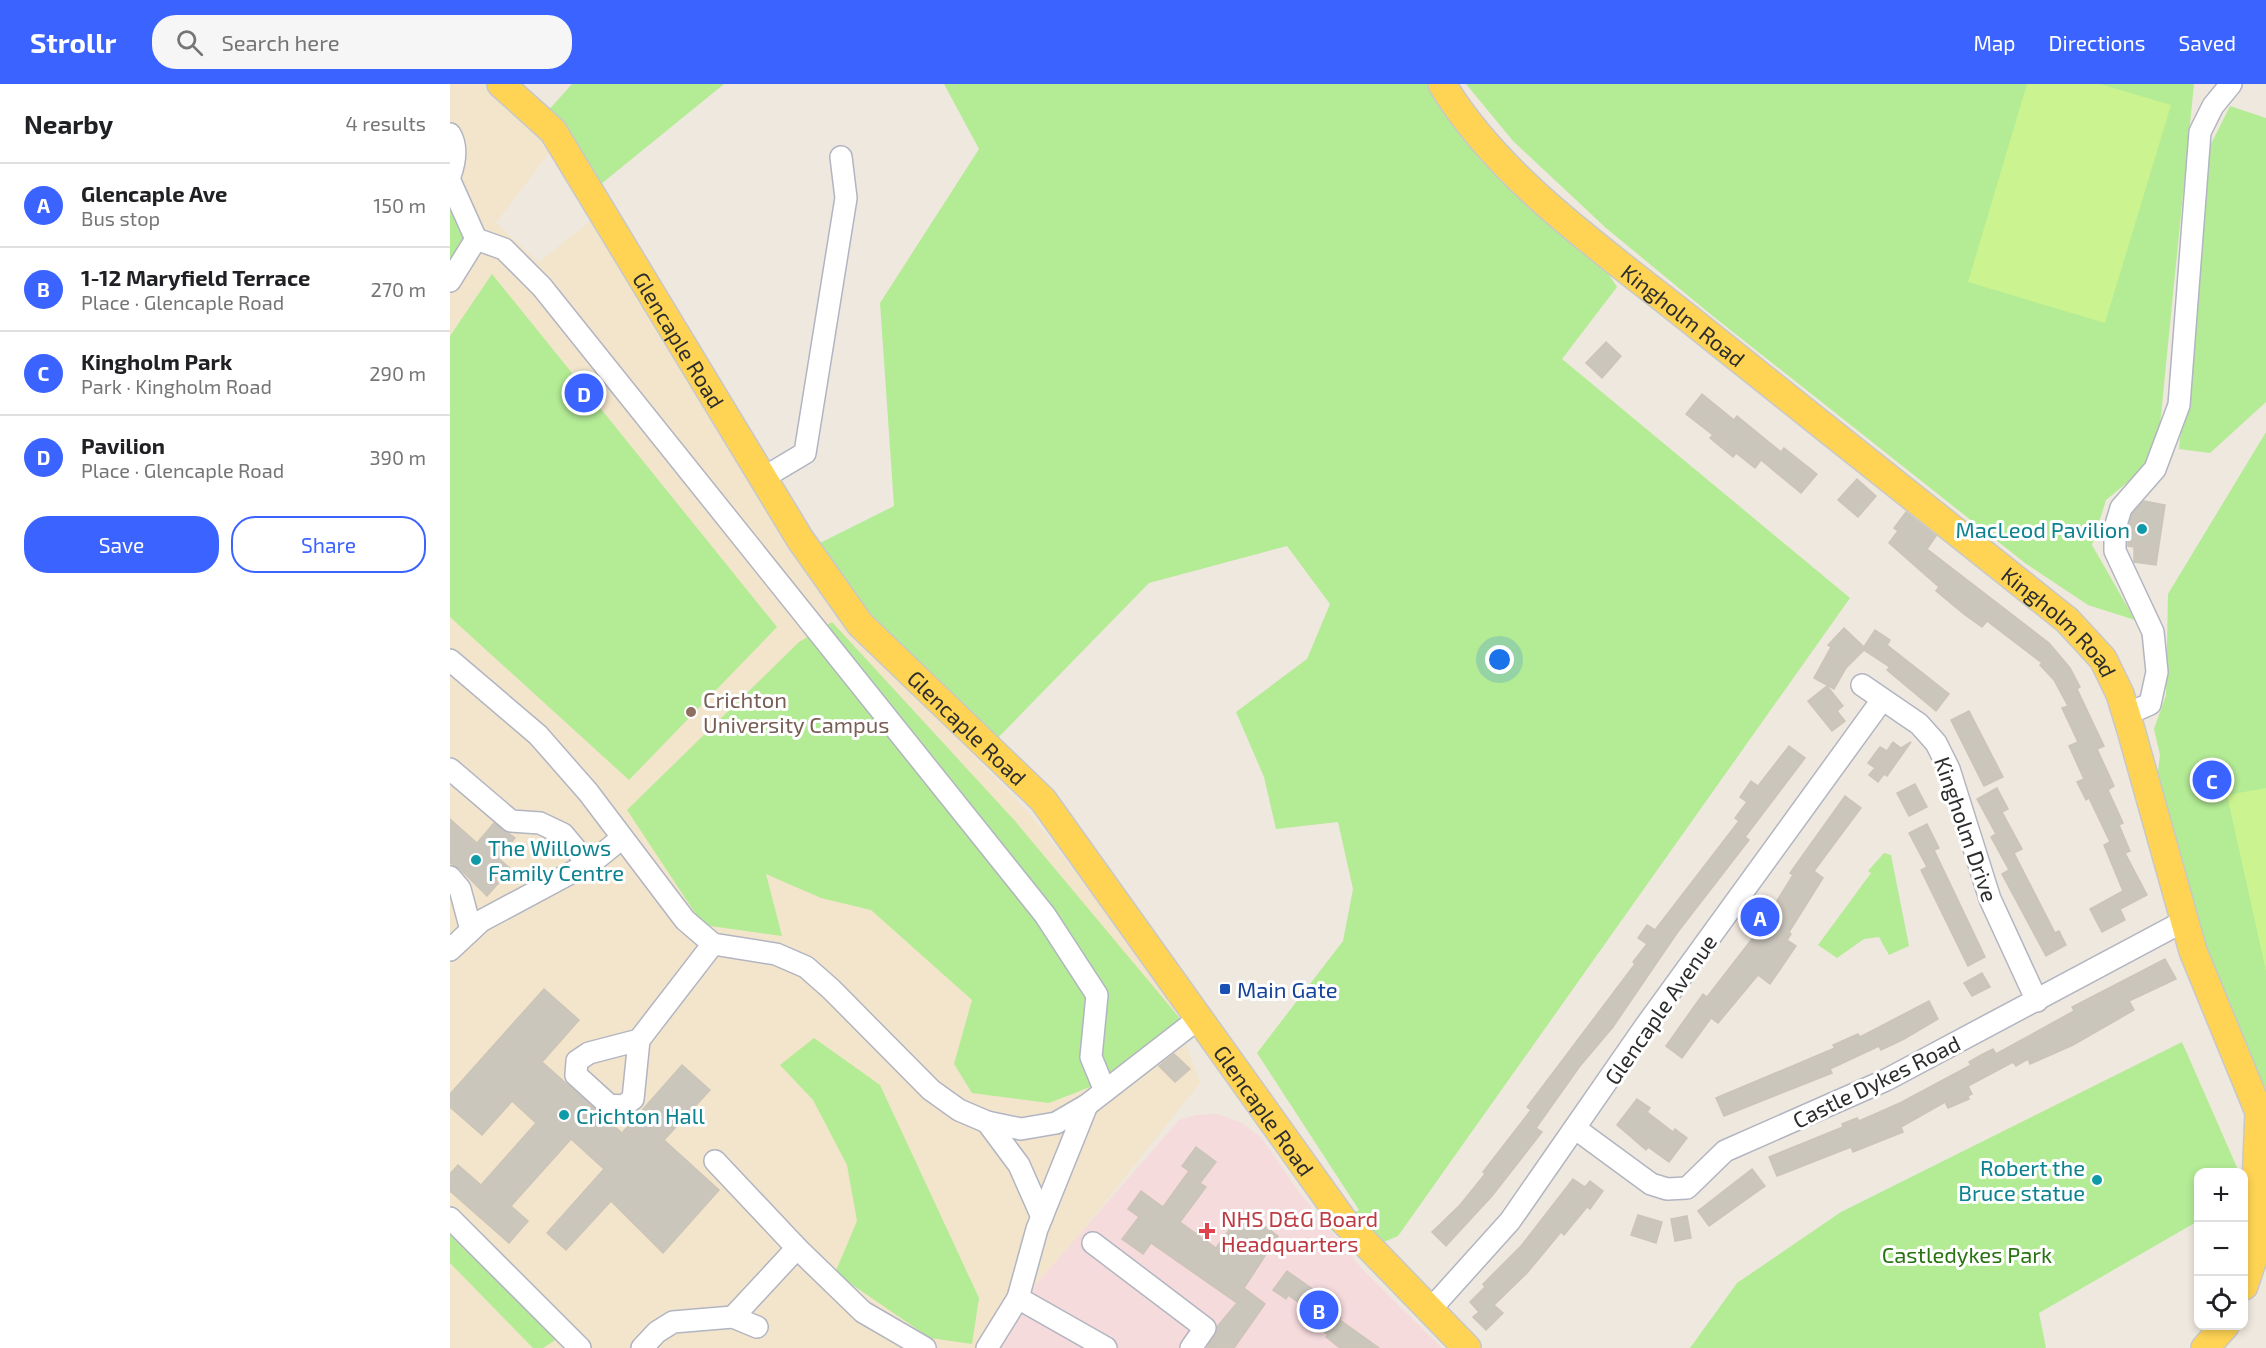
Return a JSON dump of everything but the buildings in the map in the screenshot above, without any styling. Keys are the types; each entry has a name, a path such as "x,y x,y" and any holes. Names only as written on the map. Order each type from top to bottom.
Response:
{"main road":[{"name":"Glencaple Road","path":"501,84 553,131 800,539 860,624 1043,800 1343,1220 1467,1348"},
{"name":"Kingholm Road","path":"1442,84 1454,104 1497,156 1582,233 2067,620 2103,659 2127,714 2193,951 2259,1112 2253,1259 2247,1276"},
{"path":"2205,1348 2221,1330"}],"street":[{"path":"2127,714 2150,704 2157,672 2153,632 2115,550 2115,528 2121,508 2155,469 2179,405 2200,132 2212,106 2230,84"},
{"path":"450,134 455,142 455,163 450,176"},
{"path":"763,478 806,453 846,198 841,157"},
{"path":"450,181 476,239 504,249 543,287 1045,915 1097,995 1091,1057 1105,1091"},
{"path":"450,281 476,239"},
{"path":"450,660 538,735 588,792 685,920 713,944 776,954 806,967 831,989 931,1090 959,1110 987,1122 1021,1130 1056,1124 1087,1105 1198,1019"},
{"name":"Kingholm Drive","path":"1862,685 1918,724 1936,743 1949,769 1990,899 2037,1001"},
{"name":"Glencaple Avenue","path":"1429,1311 1510,1221 1644,1028 1882,700"},
{"path":"450,769 511,821 540,823 564,834 588,864"},
{"path":"450,950 480,921 588,864 622,838"},
{"path":"450,877 460,889 471,930"},
{"name":"Castle Dykes Road","path":"1576,1129 1651,1184 1667,1189 1687,1188 1725,1151 1886,1080 2186,920"},
{"path":"639,1040 713,944"},
{"path":"987,1348 1018,1298 1042,1217 1087,1105"},
{"path":"987,1122 1019,1165 1042,1217"},
{"path":"715,1161 797,1248 863,1312 925,1348"},
{"path":"450,1218 580,1348"},
{"path":"1093,1243 1205,1328 1191,1348"},
{"path":"733,1317 797,1248"},
{"path":"1018,1298 1106,1348"},
{"path":"642,1348 657,1332 673,1322 733,1317 757,1327"}],"shaded area":[{"name":"Crichton University Campus","path":"450,84 483,84 552,149 496,223 539,262 595,217 834,611 1029,813 1166,989 1200,1083 1045,1278 1113,1348 450,1348"},
{"name":"NHS D&G Board Headquarters","path":"1217,1114 1242,1123 1261,1137 1299,1192 1363,1270 1442,1348 993,1348 1036,1284 1179,1120 1196,1115"}],"green space":[{"path":"572,84 724,84 590,193 547,112"},
{"path":"944,84 1442,84 1582,233 1617,287 1562,359 1850,598 1398,1236 1369,1248 1343,1220 1359,1210 1257,1053 1343,941 1353,889 1338,822 1276,829 1264,777 1236,712 1307,659 1330,604 1287,546 1149,583 989,747 808,549 894,506 880,303 979,149"},
{"path":"1466,84 2194,84 2160,425 2146,467 2106,500 2092,545 2135,620 2088,605 2025,563 1714,317 1606,228 1513,141"},
{"path":"2027,84 2100,84 2171,105 2105,323 1968,282"},
{"path":"2230,106 2266,118 2266,402 2210,453 2179,449 2208,150"},
{"path":"450,210 458,219 464,241 450,263"},
{"path":"492,274 777,627 629,780 450,617 450,336"},
{"path":"2266,432 2266,1113 2154,805 2160,755 2154,729 2166,695 2168,594"},
{"path":"832,622 1015,821 1183,1022 1131,1071 1049,1103 972,1093 954,1064 972,1000 871,910 821,898 766,874 782,936 703,925 627,810 799,642"},
{"path":"2266,788 2266,971 2227,795"},
{"path":"1884,853 1891,855 1909,946 1889,955 1879,937 1864,939 1837,958 1818,945 1871,873 1868,871"},
{"path":"814,1038 880,1085 979,1298 972,1344 930,1338 835,1273 857,1221 847,1165 813,1100 780,1065"},
{"name":"Castledykes Park","path":"2182,1042 2237,1168 2194,1168 2194,1223 2039,1313 2046,1348 1690,1348 1737,1283 1841,1212"},
{"path":"450,1235 557,1339 543,1348 533,1348 450,1263"}],"place":[{"name":"Pavilion","path":"584,393"},
{"name":"MacLeod Pavilion","path":"2142,529"},
{"name":"Crichton University Campus","path":"691,712"},
{"name":"Kingholm Park","path":"2212,780"},
{"name":"The Willows Family Centre","path":"476,860"},
{"name":"Glencaple Ave","path":"1760,917"},
{"name":"Main Gate","path":"1225,989"},
{"name":"Crichton Hall","path":"564,1115"},
{"name":"Robert the Bruce statue","path":"2097,1180"},
{"name":"NHS D&G Board Headquarters","path":"1207,1231"},
{"name":"1-12 Maryfield Terrace","path":"1319,1310"}]}
